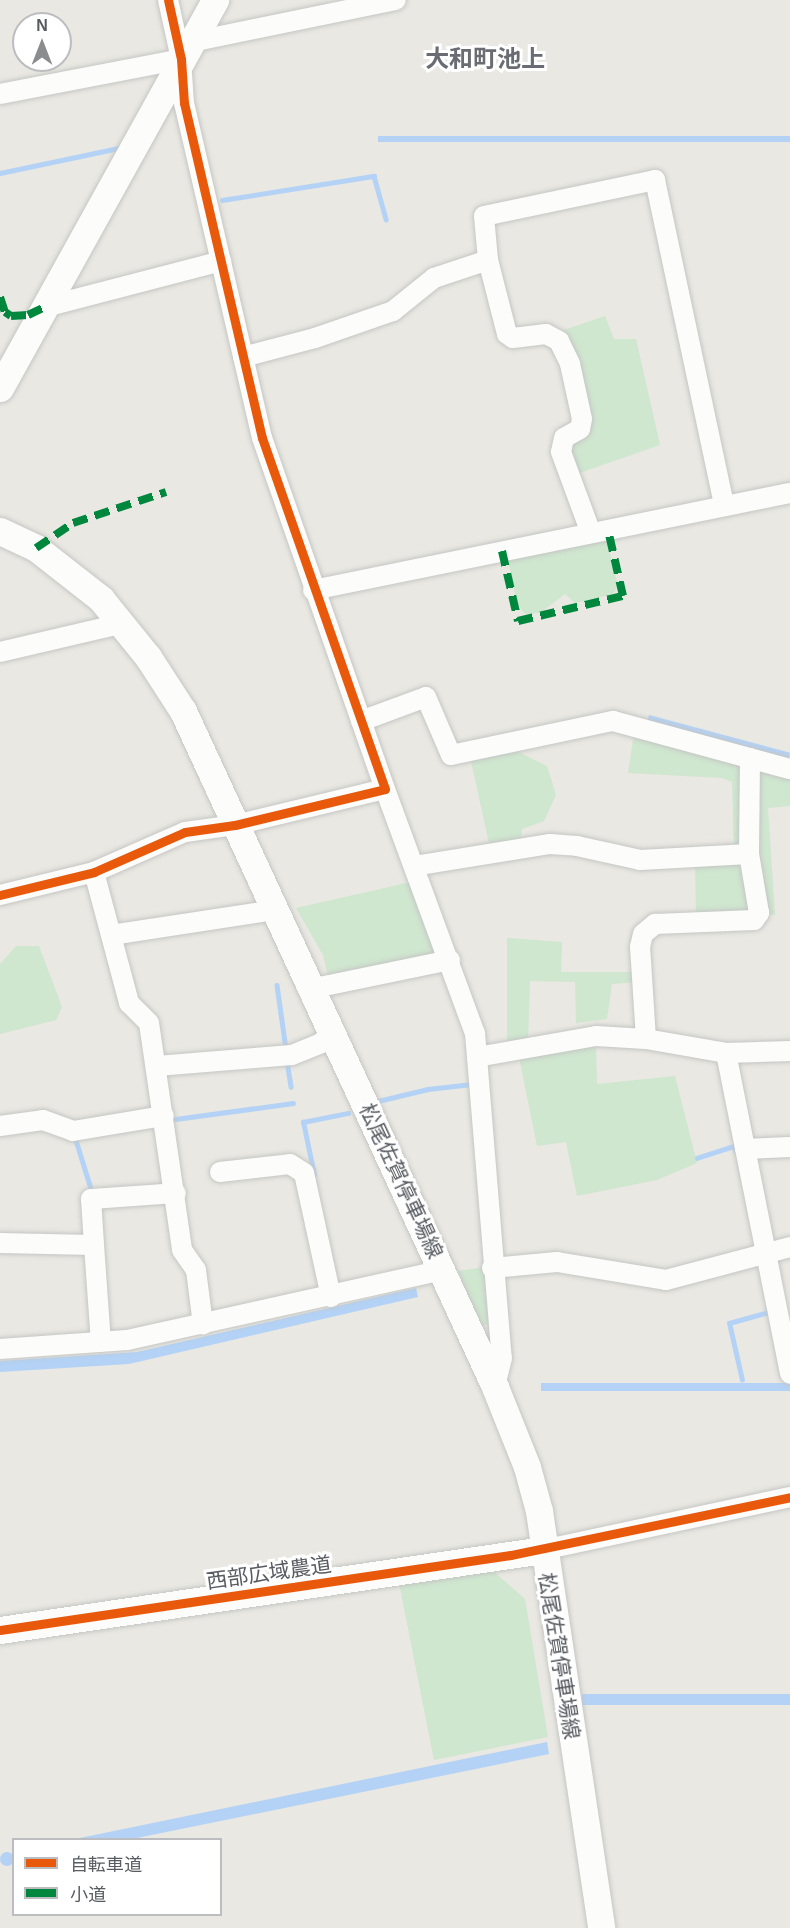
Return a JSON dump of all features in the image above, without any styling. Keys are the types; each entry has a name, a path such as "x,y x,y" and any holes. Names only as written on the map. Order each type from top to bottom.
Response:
{"main road":[{"path":"3,374 45,307 215,0"},
{"name":"松尾佐賀停車場線","path":"0,531 36,548 100,599 148,657 183,711 330,1034 443,1269 495,1387 527,1467 539,1510 543,1550 601,1928"},
{"name":"西部広域農道","path":"0,1630 543,1550"}],"street":[{"path":"168,0 186,50 184,103 262,438 313,590 470,1016 477,1057 487,1157 492,1268 502,1358 495,1387"},
{"path":"0,94 396,0"},
{"path":"591,533 561,452 564,438 579,429 582,419 570,364 559,341 546,334 513,338 507,334 488,260 484,216 655,180 724,506"},
{"path":"243,357 315,338 393,311 434,278 488,260"},
{"path":"45,307 221,261"},
{"path":"313,590 790,493"},
{"path":"0,652 120,624"},
{"path":"361,721 426,697 451,755 613,721 790,769"},
{"path":"646,1039 640,947 643,934 655,924 754,920 759,913 749,854 750,758"},
{"path":"0,895 94,872 162,839 235,825 385,789"},
{"path":"414,866 550,844 577,846 640,860 749,854"},
{"path":"94,872 129,1003 149,1023 176,1193 182,1250 196,1270 203,1325"},
{"path":"111,935 274,910"},
{"path":"310,989 450,960"},
{"path":"157,1066 292,1055 321,1043 330,1034"},
{"path":"477,1057 596,1036 646,1039 726,1053 790,1051"},
{"path":"726,1053 790,1374"},
{"path":"0,1126 43,1120 73,1131 163,1119"},
{"path":"745,1149 790,1148"},
{"path":"220,1172 290,1164 304,1173 331,1297"},
{"path":"101,1342 94,1245 97,1199 176,1193"},
{"path":"0,1243 94,1245"},
{"path":"492,1268 557,1262 666,1280 790,1247"},
{"path":"0,1348 101,1342 203,1325 331,1297 443,1269"},
{"path":"543,1550 790,1497"}],"green space":[{"path":"605,316 614,339 636,339 660,445 574,475 565,453 585,430 561,331"},
{"path":"599,537 607,542 618,586 613,594 575,603 565,594 540,613 525,614 517,603 507,555"},
{"path":"634,733 790,776 790,806 768,808 775,915 696,912 695,866 734,853 732,782 722,778 628,773"},
{"path":"514,750 547,766 556,795 544,821 522,829 520,846 490,848 471,761"},
{"path":"411,882 439,959 329,981 323,955 296,908"},
{"path":"507,938 562,942 561,972 637,972 638,982 612,984 607,1019 576,1023 575,982 530,981 528,1042 507,1046"},
{"path":"16,946 39,946 62,1007 56,1020 0,1034 0,964"},
{"path":"596,1045 597,1084 675,1076 697,1163 657,1180 577,1196 566,1142 537,1146 519,1057"},
{"path":"485,1267 492,1322 482,1326 458,1271"},
{"path":"492,1570 525,1599 548,1737 434,1760 399,1583"}],"water":[{"path":"378,136 790,136 790,142 378,142"},
{"path":"649,715 790,753 788,759 647,721"},
{"path":"416,1288 418,1297 129,1364 0,1372 0,1361 137,1352"},
{"path":"541,1383 790,1383 790,1391 541,1391"},
{"path":"582,1694 790,1694 790,1705 582,1705"},
{"path":"547,1742 549,1754 137,1838 80,1838"},
{"path":"4,1852 10,1852 12,1864 4,1866 0,1862 0,1856"}],"waterway":[{"path":"0,173 119,148"},
{"path":"222,200 374,176 386,219"},
{"path":"277,985 286,1049"},
{"path":"287,1061 291,1087"},
{"path":"378,1101 428,1089 472,1084"},
{"path":"168,1120 293,1103"},
{"path":"314,1175 303,1122 348,1113"},
{"path":"75,1137 93,1195"},
{"path":"697,1158 735,1146 736,1151"},
{"path":"742,1380 729,1323 769,1312 768,1308"}],"marked path":[{"path":"0,297 5,312 11,316 28,315 45,307"},
{"path":"36,548 73,523 166,492"},
{"path":"502,551 518,621 623,596 608,530"}],"cycle path":[{"path":"0,895 94,872 185,832 235,825 385,789 262,438 184,103 181,59 168,0"},
{"path":"0,1630 511,1555 790,1497"}],"district":[{"name":"大和町池上","path":"485,59"}]}
